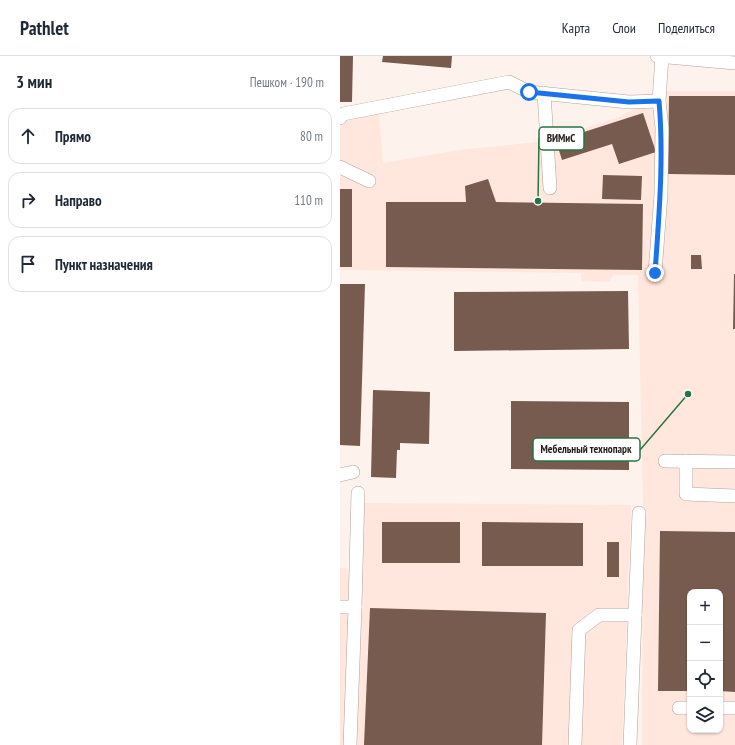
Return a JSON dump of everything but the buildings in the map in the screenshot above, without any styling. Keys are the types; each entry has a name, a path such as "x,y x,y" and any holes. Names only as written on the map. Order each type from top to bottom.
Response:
{"street":[{"path":"657,56 735,63"},
{"path":"655,273 661,194 662,128 659,101 662,56"},
{"path":"340,118 343,114 509,82 529,92 629,102 659,101"},
{"path":"544,93 550,188"},
{"path":"340,167 369,181"},
{"path":"665,461 735,462"},
{"path":"686,461 686,494 735,496"},
{"path":"340,475 353,472"},
{"path":"350,745 358,493"},
{"path":"630,745 639,513"},
{"path":"340,607 355,607"},
{"path":"575,745 580,630 599,615 635,615"},
{"path":"723,708 735,708"}],"shaded area":[{"path":"668,91 735,91 735,745 642,745 643,504 638,275 613,275 610,282 582,281 581,273 340,270 340,114 379,114 383,163 459,150 546,141 619,117"},
{"path":"363,503 631,505 622,745 356,745"},
{"path":"340,568 352,569 345,745 340,745"}],"place":[{"name":"ВИМиС","path":"538,201"},
{"name":"Мебельный технопарк","path":"688,394"}],"route":[{"path":"529,92 629,102 659,101 662,128 661,194 655,273"}]}
